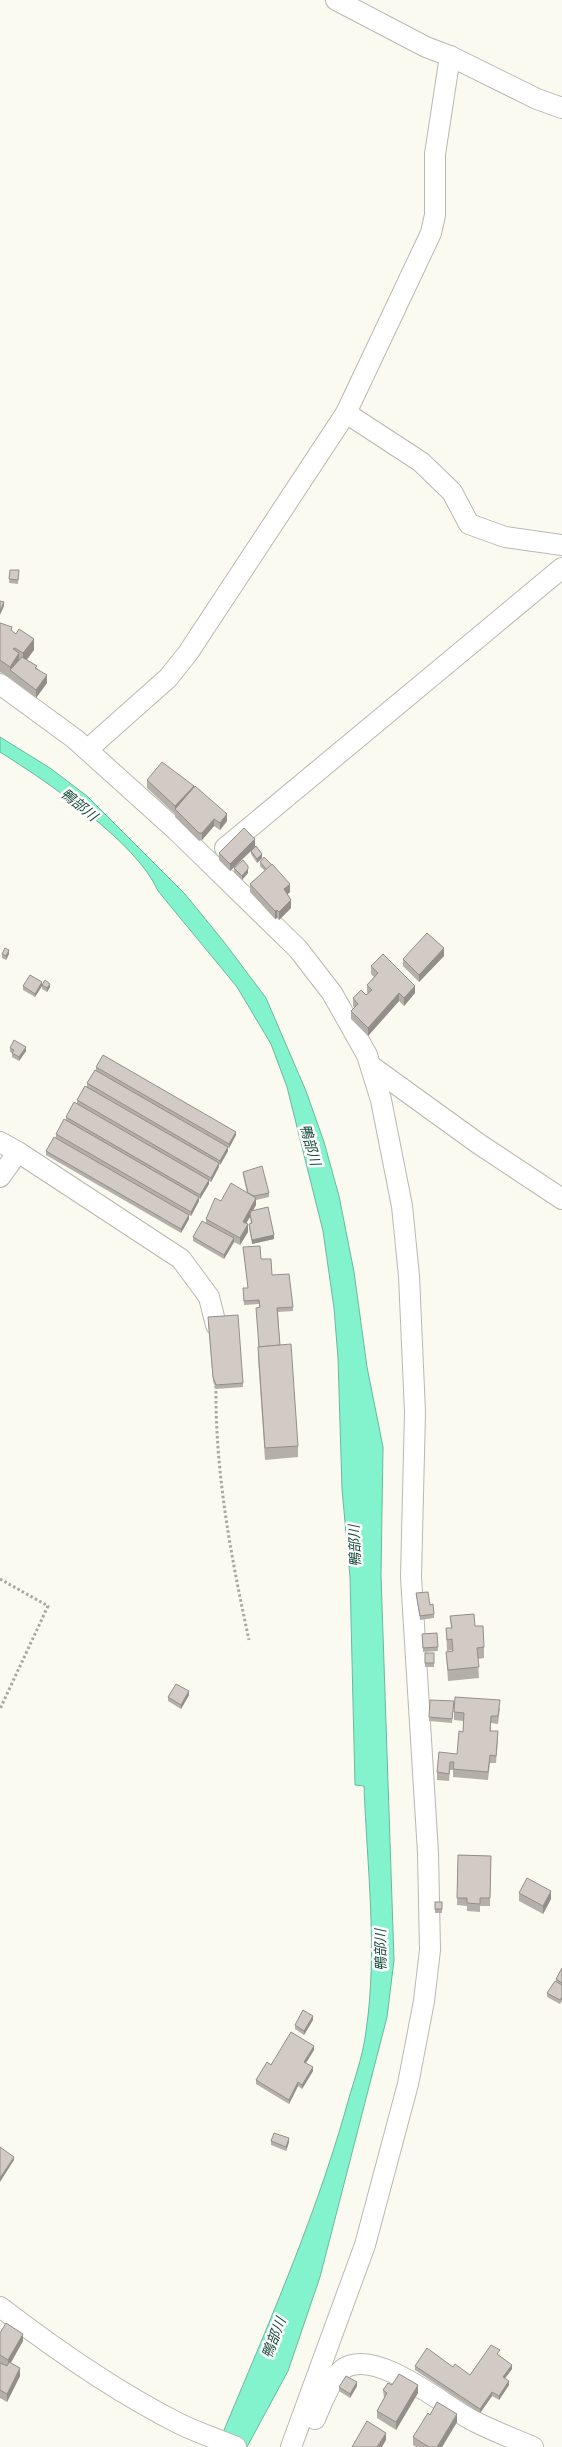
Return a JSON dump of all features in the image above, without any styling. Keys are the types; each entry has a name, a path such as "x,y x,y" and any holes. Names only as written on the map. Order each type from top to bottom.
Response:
{"street":[{"path":"336,0 426,47 450,56 538,99 562,108"},
{"path":"87,750 168,678 188,653 346,413 431,233 435,215 435,154 450,56"},
{"path":"346,413 421,462 452,492 469,524 505,537 562,545"},
{"path":"209,862 562,568"},
{"path":"0,684 87,750 209,862 298,949 332,993 367,1055 371,1066 382,1100 402,1206 409,1276 415,1412 411,1577 427,1843 430,1950 424,2000 408,2084 365,2245 291,2447"},
{"path":"371,1066 494,1154 562,1199"},
{"path":"0,1142 181,1259 209,1296 216,1326"},
{"path":"0,1177 18,1152"},
{"path":"0,2307 40,2338 115,2387 180,2424 236,2447"},
{"path":"303,2447 327,2391 343,2369 359,2364 374,2366 395,2373 470,2419 533,2447"}],"path":[{"path":"216,1381 216,1427 232,1564 249,1640"},
{"path":"0,1579 48,1606 0,1708"}],"water":[{"name":"鴨部川","path":"0,737 50,768 87,796 185,894 266,998 306,1091 324,1142 339,1196 354,1272 367,1367 383,1447 381,1575 394,1960 387,2017 320,2277 288,2371 247,2447 217,2447 286,2281 332,2155 365,2041 371,1970 371,1909 364,1786 355,1785 350,1577 342,1489 338,1358 334,1308 323,1231 287,1087 271,1044 237,987 158,891 147,872 131,853 111,833 65,796 0,752"}],"building":[{"path":"10,570 19,570 18,580 9,579"},
{"path":"0,601 4,602 0,611"},
{"path":"0,623 12,627 11,630 16,634 19,629 34,639 23,653 15,648 13,649 19,653 10,667 0,660"},
{"path":"22,657 47,675 36,690 10,670"},
{"path":"162,762 194,786 175,806 147,780"},
{"path":"195,786 227,814 220,823 214,819 202,833 199,833 175,809"},
{"path":"244,828 255,839 230,864 219,853"},
{"path":"256,846 262,854 257,859 251,851"},
{"path":"264,857 272,865 267,870 260,862"},
{"path":"243,860 248,869 242,876 234,868"},
{"path":"272,864 290,884 284,889 291,900 279,912 275,911 250,884"},
{"path":"427,933 444,948 419,975 403,959"},
{"path":"5,948 9,950 6,956 2,954"},
{"path":"383,954 415,986 404,998 399,993 368,1028 351,1011 358,1004 353,998 361,990 366,995 372,990 367,985 378,973 371,966"},
{"path":"30,975 42,982 35,994 23,986"},
{"path":"45,980 50,984 47,988 42,985"},
{"path":"14,1040 26,1047 19,1057 12,1053 14,1050 10,1048"},
{"path":"103,1055 236,1132 229,1144 96,1067"},
{"path":"95,1070 228,1147 220,1161 87,1083"},
{"path":"85,1086 219,1163 211,1178 77,1100"},
{"path":"74,1102 209,1180 200,1195 66,1117"},
{"path":"64,1119 199,1197 191,1212 56,1134"},
{"path":"54,1137 189,1215 181,1229 46,1151"},
{"path":"262,1166 269,1193 254,1196 248,1193 243,1172"},
{"path":"231,1183 256,1198 243,1222 248,1224 240,1238 206,1219 215,1198 221,1201"},
{"path":"268,1207 274,1235 252,1240 249,1224 252,1223 251,1211"},
{"path":"202,1221 234,1238 224,1255 193,1237"},
{"path":"260,1246 261,1259 271,1259 272,1275 289,1274 293,1307 277,1308 280,1345 259,1347 256,1308 260,1307 259,1300 244,1301 243,1288 248,1288 243,1247"},
{"path":"238,1315 243,1383 216,1385 213,1377 208,1317"},
{"path":"291,1344 298,1446 265,1448 258,1347"},
{"path":"428,1592 430,1605 433,1604 434,1614 420,1616 416,1593"},
{"path":"474,1614 475,1626 483,1626 484,1647 477,1648 479,1667 448,1670 446,1652 453,1651 452,1639 447,1640 446,1628 452,1628 450,1616"},
{"path":"437,1633 438,1647 423,1648 422,1634"},
{"path":"425,1653 434,1653 434,1663 425,1663"},
{"path":"176,1684 189,1691 181,1705 168,1697"},
{"path":"455,1697 500,1700 498,1716 491,1716 490,1731 498,1731 496,1756 490,1755 488,1772 453,1769 454,1762 450,1762 449,1774 437,1772 439,1752 457,1754 459,1731 463,1732 464,1713 454,1712"},
{"path":"430,1700 454,1701 452,1719 429,1717"},
{"path":"458,1855 491,1856 490,1898 480,1898 480,1904 467,1903 467,1898 457,1898"},
{"path":"527,1878 551,1891 543,1906 519,1893"},
{"path":"435,1902 442,1902 442,1909 435,1909"},
{"path":"562,1968 562,1983 556,1979"},
{"path":"555,1981 562,1985 562,1997 560,2000 547,1993"},
{"path":"303,2010 313,2016 304,2031 295,2025"},
{"path":"291,2032 314,2046 304,2062 313,2067 302,2085 298,2082 289,2100 256,2080 267,2062 271,2065"},
{"path":"274,2133 289,2138 286,2147 271,2141"},
{"path":"0,2147 14,2157 0,2178"},
{"path":"6,2323 23,2334 8,2360 0,2355 0,2333"},
{"path":"491,2345 500,2350 497,2354 512,2365 503,2377 509,2381 499,2396 492,2392 480,2409 415,2366 427,2348 453,2367 455,2364 470,2375"},
{"path":"9,2362 20,2368 7,2394 0,2390 0,2363 7,2366"},
{"path":"399,2374 418,2385 396,2422 377,2411 387,2393 383,2390 388,2383 392,2385"},
{"path":"346,2376 357,2382 350,2394 339,2387"},
{"path":"437,2402 457,2414 437,2447 429,2447 413,2437 428,2413 430,2415"},
{"path":"367,2421 386,2433 377,2447 352,2447"}]}
